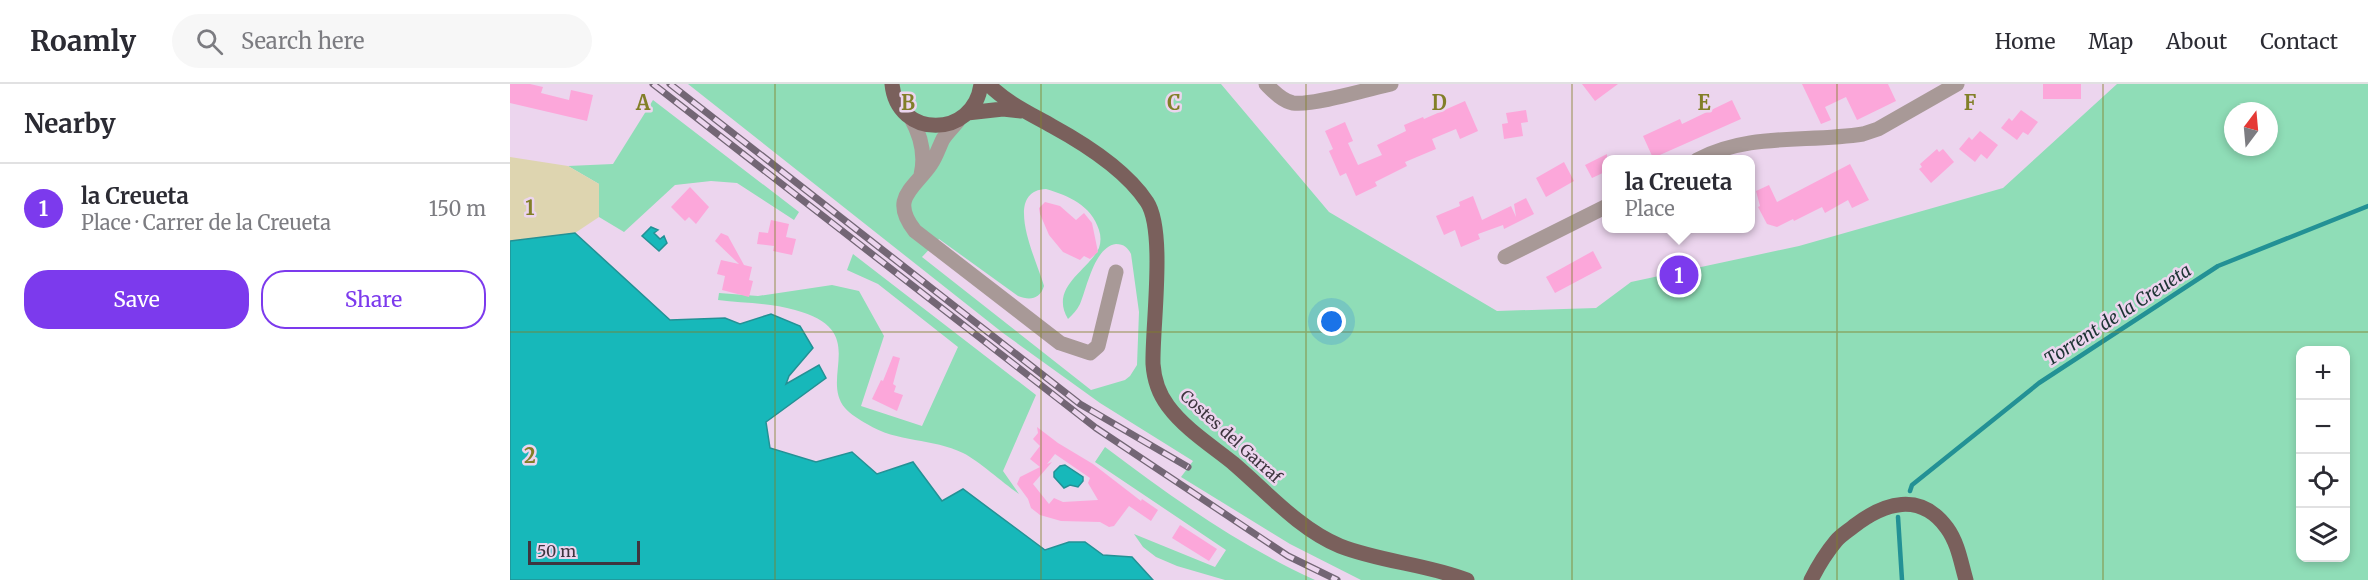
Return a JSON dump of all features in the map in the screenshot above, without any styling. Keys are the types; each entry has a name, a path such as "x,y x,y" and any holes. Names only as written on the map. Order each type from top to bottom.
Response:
{"main road":[{"path":"962,117 978,96 981,84"},
{"name":"Costes del Garraf","path":"988,84 1021,111 1053,126 1108,163 1132,184 1148,204 1154,222 1156,246 1154,366 1160,394 1169,408 1287,510 1327,540 1360,553 1449,573 1467,580"},
{"path":"892,85 898,104 910,118"},
{"name":"Costes del Garraf","path":"910,118 934,126 946,125 962,117 1003,109 1021,111"},
{"path":"1811,580 1838,539 1868,515 1895,504 1914,505 1933,514 1946,527 1954,541 1966,580"}],"street":[{"path":"1266,84 1279,97 1291,103 1306,103 1391,84"},
{"path":"1708,155 1752,141 1863,134 1878,129 1957,84"},
{"path":"962,117 943,139 931,164 909,188 905,214 915,231 1060,343 1090,353 1098,346 1116,272"},
{"path":"910,118 922,143 924,164 921,175"},
{"path":"1504,257 1602,208"}],"shaded area":[{"path":"688,84 1221,84 1329,212 1497,311 1596,308 1631,282 1799,246 2003,188 2117,84 2368,84 2368,580 1361,580 1290,544 1181,477 1193,461 1100,403 1003,333","holes":["1046,189 1063,195 1085,208 1091,214 1100,232 1099,248 1072,280 1063,298 1063,308 1068,319 1080,304 1092,269 1102,252 1116,244 1125,247 1131,254 1139,312 1137,365 1125,380 1091,390 922,257 939,239 1018,296 1034,298 1040,294 1044,286 1030,246 1024,215 1026,202 1033,193"]},
{"path":"653,100 799,212 794,220 737,183 711,181 675,185 624,232 599,217 599,184 568,166 613,164"},
{"path":"651,227 658,230 654,233 660,239 664,236 667,243 659,251 642,236"},
{"path":"575,233 670,320 725,318 740,324 771,314 800,326 813,348 789,376 786,384 819,365 826,378 766,422 770,448 816,462 852,452 877,474 913,462 942,501 963,489 1045,550 1069,542 1085,542 1103,555 1132,557 1153,580 510,580 510,241"},
{"path":"853,254 1036,395 1003,471 1019,494 963,453 879,430 845,408 839,396 837,382 839,355 837,342 831,329 818,319 776,306 718,300 719,293 758,296 832,285 859,291 884,336 861,406 922,426 958,347 878,284 847,270"},
{"path":"1105,447 1207,520 1287,567 1315,580 1225,580 1177,566 1156,557 1143,547 1134,534 1215,567 1226,550 1095,462"},
{"path":"1065,465 1083,477 1078,487 1070,485 1064,488 1054,477 1054,472 1060,466"}],"sand":[{"path":"510,157 568,166 599,184 599,217 575,233 510,241"}],"building":[{"path":"510,84 530,84 543,87 541,93 569,100 571,90 593,95 587,121 510,103"},
{"path":"1582,84 1618,84 1595,101"},
{"path":"1802,84 1888,84 1896,101 1857,120 1846,97 1825,107 1831,120 1821,124"},
{"path":"2043,84 2081,84 2081,99 2043,99"},
{"path":"1732,100 1741,119 1660,155 1652,155 1643,136 1680,119 1682,124"},
{"path":"1465,101 1478,131 1460,139 1456,129 1432,139 1436,149 1405,162 1407,166 1375,182 1377,186 1356,196 1346,173 1340,176 1329,151 1333,149 1325,131 1345,122 1353,141 1348,143 1358,165 1382,155 1377,145 1406,131 1404,125"},
{"path":"1526,110 1528,122 1521,123 1523,136 1504,139 1502,124 1508,123 1506,113"},
{"path":"2021,110 2038,122 2028,135 2023,132 2017,140 2001,128 2009,118 2012,121"},
{"path":"1980,131 1998,145 1987,159 1981,154 1975,162 1959,149 1969,137 1972,140"},
{"path":"1937,149 1939,152 1943,149 1954,162 1931,183 1919,169 1922,167 1920,164"},
{"path":"1602,156 1602,173 1592,178 1585,165"},
{"path":"1564,162 1574,181 1546,197 1536,178"},
{"path":"1850,164 1869,200 1852,208 1848,200 1825,213 1822,207 1777,227 1767,224 1758,207 1760,206 1756,191 1769,185 1777,202"},
{"path":"690,187 709,207 696,224 689,217 685,221 671,207"},
{"path":"1473,196 1482,220 1511,206 1516,217 1514,204 1526,198 1534,214 1504,229 1503,225 1478,234 1480,239 1461,247 1455,230 1444,235 1436,216 1460,206 1459,202"},
{"path":"1045,202 1060,206 1076,220 1084,213 1092,223 1098,252 1090,259 1084,256 1080,260 1063,252 1049,235 1040,214 1039,208"},
{"path":"771,220 789,224 786,237 796,239 792,255 773,251 774,246 757,244 759,232 768,233"},
{"path":"721,233 728,236 744,265 752,267 749,280 753,281 749,297 722,290 725,276 717,274 721,260 739,264 715,241"},
{"path":"1593,251 1602,268 1555,293 1546,277"},
{"path":"893,356 900,358 893,384 896,386 894,392 903,395 897,411 872,399 881,380 883,381"},
{"path":"1037,427 1093,464 1141,501 1142,499 1158,510 1151,521 1129,506 1114,526 1109,527 1100,522 1061,521 1040,515 1031,508 1028,499 1017,484 1020,477 1040,467 1030,459 1040,446 1033,439 1038,433","holes":["1055,454 1090,478 1088,483 1098,500 1063,502 1054,498 1049,504 1033,484 1052,462 1047,464"]},
{"path":"1180,525 1217,549 1209,561 1172,538"}],"waterway":[{"name":"Torrent de la Creueta","path":"1910,491 1912,485 2039,383 2218,266 2368,206"},
{"name":"Torrent de la Creueta","path":"1898,517 1902,580"}],"railway":[{"path":"653,84 1096,428 1288,556 1337,580"},
{"path":"670,84 1080,404 1188,467"}],"place":[{"name":"la Creueta","path":"1679,275"}]}
